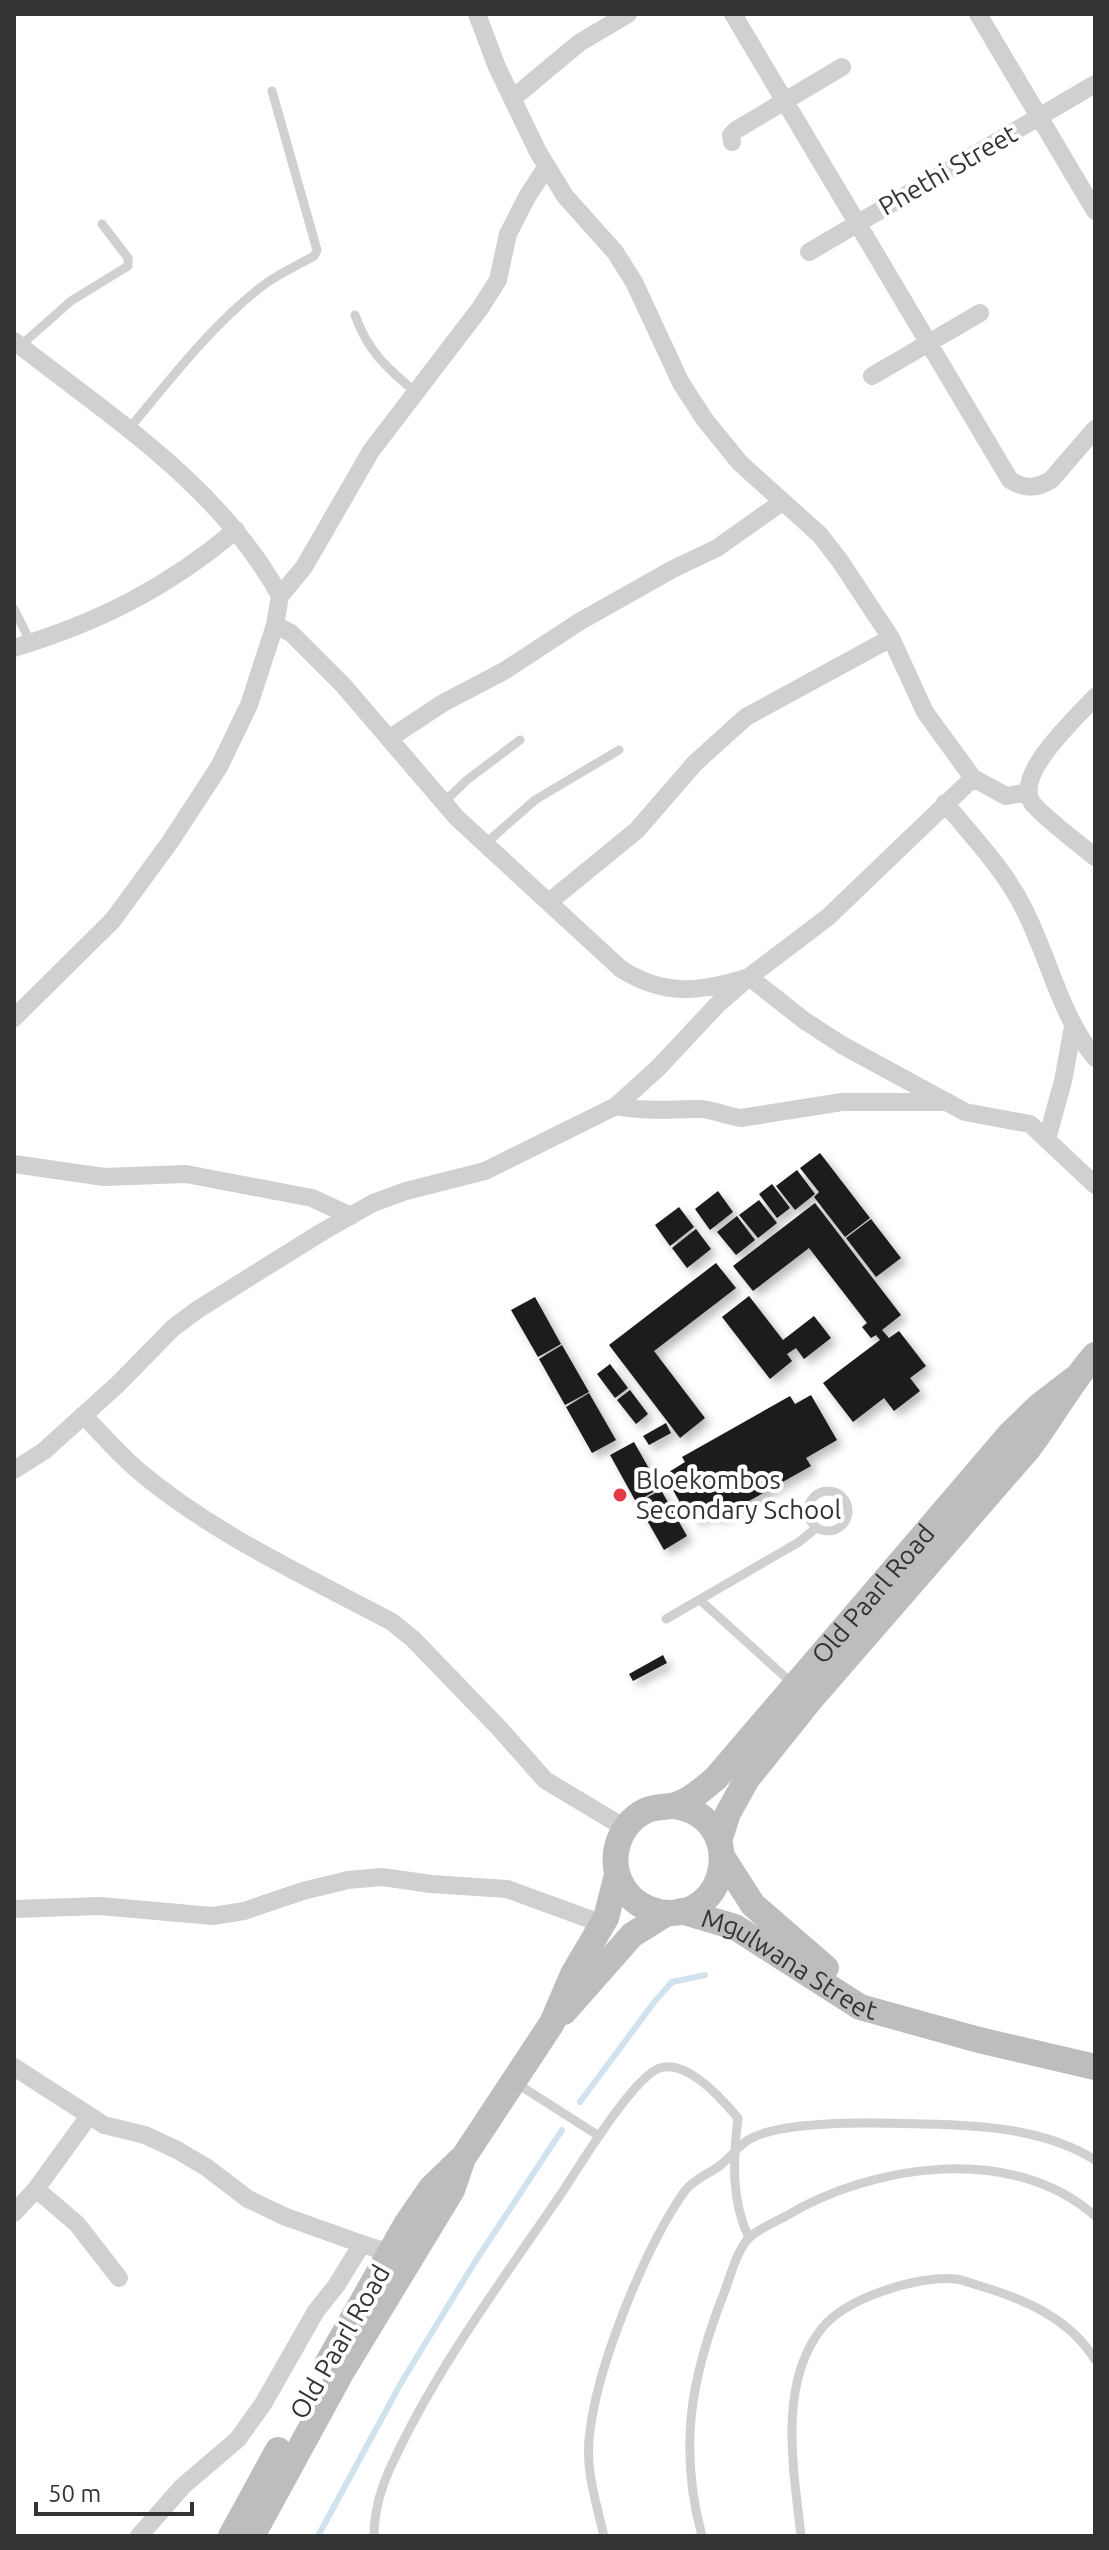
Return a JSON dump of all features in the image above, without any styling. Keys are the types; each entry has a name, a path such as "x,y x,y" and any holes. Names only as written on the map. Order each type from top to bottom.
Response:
{"main road":[{"name":"Old Paarl Road","path":"252,2536 341,2373 448,2197 463,2158 552,2023 573,1974 603,1924 612,1902 617,1875 616,1851 625,1828 650,1809 674,1806 704,1788 802,1692 1028,1449 1050,1420 1074,1379 1095,1355"},
{"name":"Old Paarl Road","path":"552,2023 632,1935 674,1912 700,1903 714,1888 728,1813 802,1692"},
{"path":"674,1806 689,1809 702,1817 712,1828 721,1850"},
{"name":"Mgulwana Street","path":"721,1850 753,1905 820,1963 897,2015"},
{"path":"617,1875 621,1885 636,1902 646,1908 674,1912"},
{"name":"Mgulwana Street","path":"674,1912 735,1927 849,2001 879,2014 897,2015 979,2040 1095,2067"},
{"name":"Old Paarl Road","path":"231,2536 390,2253 431,2188 463,2158"}],"street":[{"path":"477,14 512,99 547,166 565,196 615,252 634,282 681,383 705,420 740,463 820,535 875,611 925,712 973,778 1006,796 1028,792"},
{"path":"512,99 579,43 628,14"},
{"path":"733,14 1004,473 1017,485 1035,488 1051,480 1095,429"},
{"path":"978,14 1095,211"},
{"path":"732,142 731,135 736,130 842,67"},
{"name":"Phethi Street","path":"809,252 1095,84"},
{"path":"14,1018 113,920 170,842 219,767 249,705 275,625 280,596 304,567 371,451 481,307 498,280 508,234 547,166"},
{"path":"872,376 980,313"},
{"path":"17,343 199,490 236,530 267,572 280,596"},
{"path":"390,738 592,615 717,548 782,502"},
{"path":"22,646 107,615 207,555 236,530"},
{"path":"275,625 291,633 390,738 443,803 621,969 639,980 668,989 720,986 749,977"},
{"path":"549,902 637,830 695,763 746,717 891,638"},
{"path":"1095,697 1037,764 1028,782 1032,802 1095,857"},
{"path":"14,1470 44,1451 173,1328 197,1310 351,1216 373,1203 406,1191 485,1171 616,1106 658,1068 717,1005 828,917 973,778"},
{"path":"945,803 1002,874 1023,907 1073,1027 1095,1058"},
{"path":"749,977 805,1021 842,1045 965,1112 1030,1124 1095,1185"},
{"path":"1047,1139 1063,1081 1073,1027"},
{"path":"616,1106 656,1111 703,1109 741,1118 842,1102 948,1102"},
{"path":"14,1164 104,1177 186,1174 312,1198 351,1216"},
{"path":"83,1415 138,1471 183,1504 249,1548 392,1622 413,1639 545,1780 625,1828"},
{"path":"14,1909 100,1906 213,1916 244,1911 348,1880 382,1877 507,1889 591,1917 603,1924"},
{"path":"14,2067 104,2125 145,2135 177,2150 206,2167 248,2199 286,2217 390,2253"},
{"path":"14,2213 36,2189 89,2116"},
{"path":"36,2189 77,2224 119,2278"},
{"path":"139,2536 183,2486 238,2439 263,2404 316,2311 362,2244"}],"lane":[{"path":"128,430 187,361 241,305 267,283 314,256 317,250 272,91"},
{"path":"17,343 71,301 128,266 128,258 102,224"},
{"path":"355,315 371,349 388,370 417,393"},
{"path":"14,609 22,646"},
{"path":"443,803 467,780 520,740"},
{"path":"485,844 535,800 619,750"},
{"path":"825,1491 840,1495 849,1508 845,1523 832,1532 816,1528 808,1515 812,1499 825,1491"},
{"path":"666,1619 799,1542 816,1528"},
{"path":"700,1600 802,1692"},
{"path":"374,2536 374,2520 383,2484 413,2422 463,2339 599,2136 646,2076 657,2068 668,2066 707,2083 738,2118 734,2150 740,2218 749,2238"},
{"path":"513,2081 599,2136"},
{"path":"602,2535 590,2473 588,2443 604,2369 629,2300 674,2209 696,2179 721,2165 734,2150 750,2139 789,2129 861,2123 967,2125 1031,2135 1079,2150 1095,2160"},
{"path":"702,2536 694,2507 688,2455 695,2392 705,2342 728,2281 749,2238 837,2190 917,2170 954,2169 1005,2174 1053,2189 1095,2216"},
{"path":"801,2536 792,2454 793,2403 803,2364 822,2328 846,2306 876,2293 912,2283 956,2279 1017,2297 1067,2327 1086,2345 1095,2360"}],"building":[{"path":"820,1153 870,1218 845,1237 814,1197 819,1192 800,1168"},
{"path":"797,1170 815,1194 795,1210 776,1186"},
{"path":"772,1184 790,1208 777,1218 759,1194"},
{"path":"718,1191 733,1212 710,1230 695,1209"},
{"path":"759,1200 777,1223 758,1238 739,1215"},
{"path":"815,1203 901,1315 882,1330 889,1338 899,1331 926,1366 910,1378 920,1391 894,1411 884,1398 853,1422 823,1383 880,1340 876,1335 871,1338 862,1327 867,1323 809,1248 753,1291 733,1266"},
{"path":"679,1207 694,1227 670,1246 655,1225"},
{"path":"737,1216 755,1240 736,1255 717,1232"},
{"path":"871,1219 901,1258 876,1277 846,1238"},
{"path":"696,1229 711,1249 687,1268 672,1248"},
{"path":"716,1263 736,1288 654,1351 705,1418 680,1438 609,1345"},
{"path":"749,1296 783,1340 814,1316 831,1338 804,1359 796,1348 787,1354 792,1361 770,1379 722,1317"},
{"path":"535,1297 561,1344 538,1357 511,1310"},
{"path":"562,1345 589,1392 565,1405 539,1359"},
{"path":"610,1364 628,1388 615,1398 597,1374"},
{"path":"630,1390 648,1414 636,1424 617,1400"},
{"path":"589,1393 616,1440 592,1453 566,1407"},
{"path":"811,1395 837,1440 806,1458 811,1466 717,1519 713,1512 696,1521 688,1505 683,1508 673,1490 678,1488 669,1472 685,1462 682,1457 790,1396 795,1404"},
{"path":"666,1423 671,1433 649,1445 643,1436"},
{"path":"634,1442 660,1488 636,1502 610,1455"},
{"path":"661,1490 687,1536 664,1550 637,1503"},
{"path":"663,1655 667,1663 633,1681 629,1674"}],"waterway":[{"path":"580,2102 672,1982 705,1975"},
{"path":"318,2536 401,2383 473,2265 562,2130"}],"place":[{"name":"Bloekombos Secondary School","path":"620,1495"}]}
